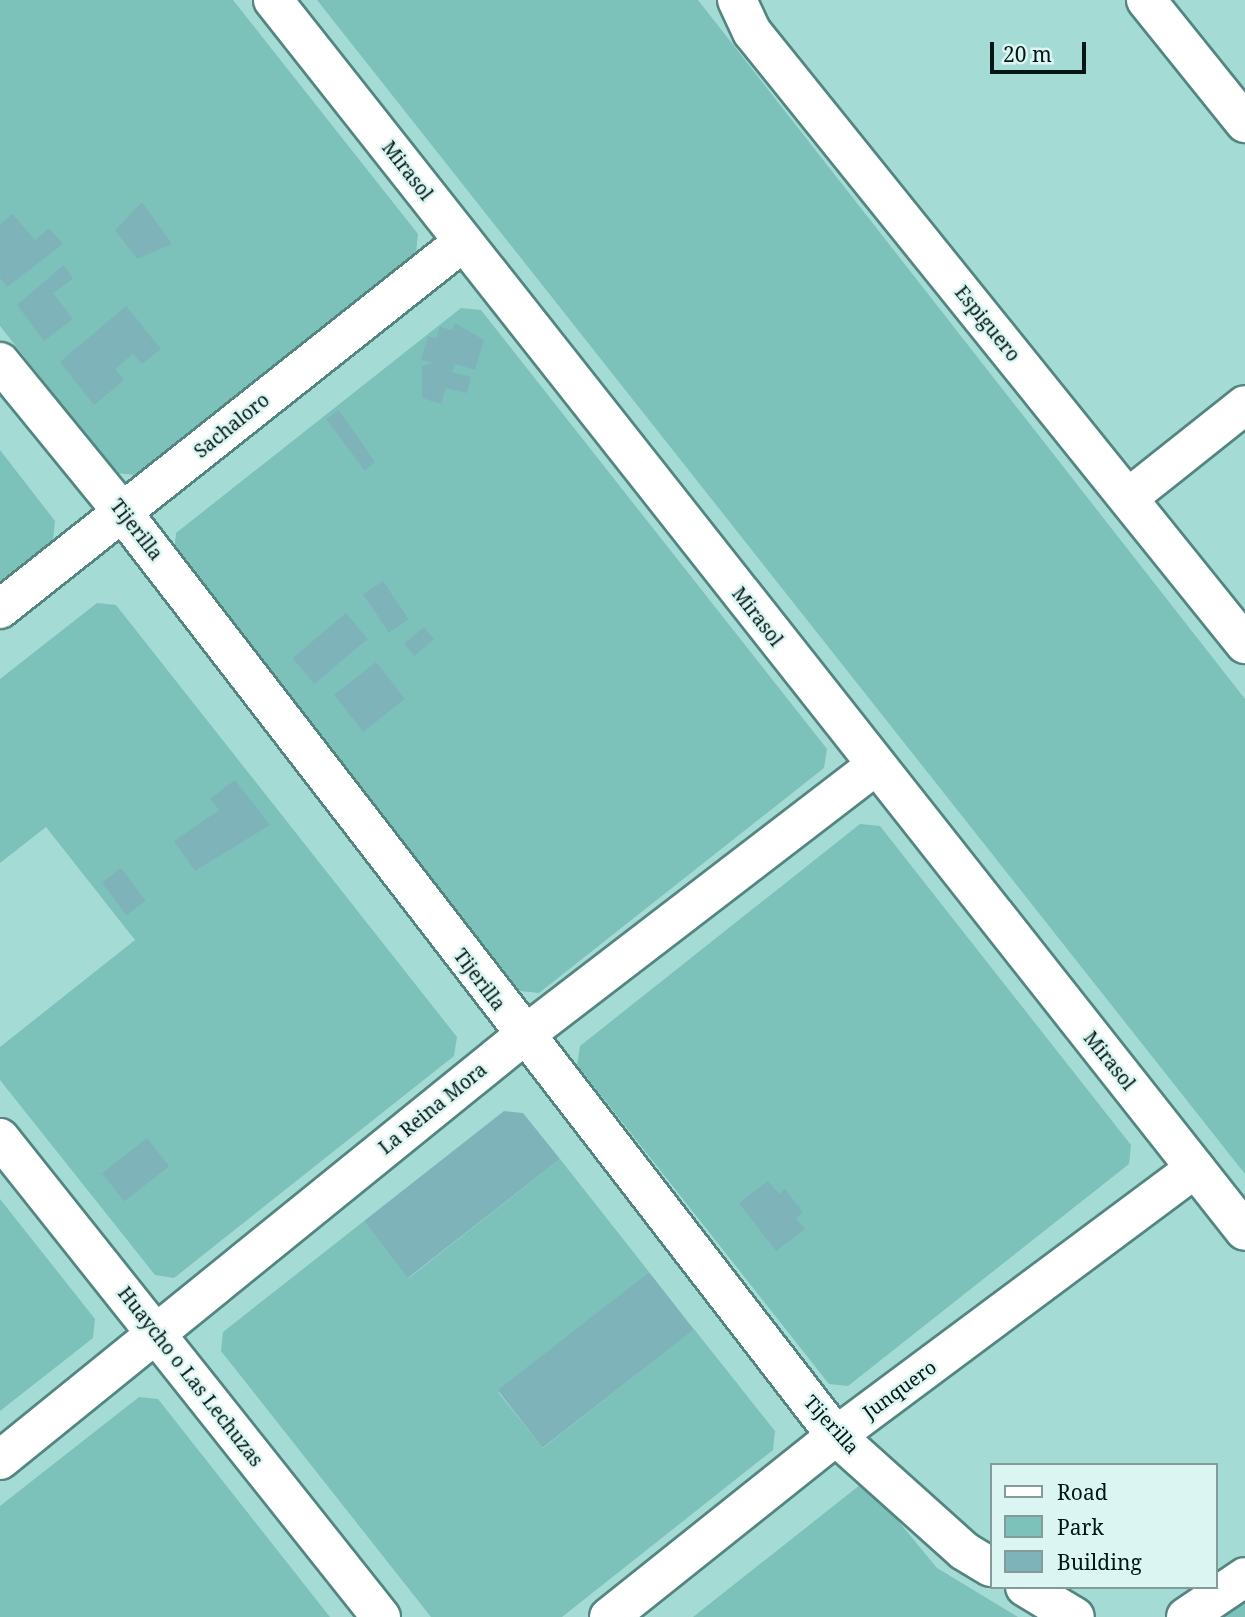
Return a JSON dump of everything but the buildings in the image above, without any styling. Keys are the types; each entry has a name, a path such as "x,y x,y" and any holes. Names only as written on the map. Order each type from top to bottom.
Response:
{"street":[{"name":"Mirasol","path":"273,0 874,767 1245,1231"},
{"name":"Espiguero","path":"737,0 752,32 1245,644"},
{"path":"1146,0 1245,123"},
{"name":"Sachaloro","path":"0,609 463,242"},
{"name":"Tijerilla","path":"0,362 123,513 522,1037 836,1436 964,1551 990,1566"},
{"path":"1128,498 1245,405"},
{"name":"La Reina Mora","path":"0,1461 522,1037 874,767"},
{"name":"Huaycho o Las Lechuzas","path":"0,1138 381,1617"},
{"name":"Junquero","path":"610,1617 836,1436 1195,1168"},
{"path":"1186,1617 1245,1577"},
{"path":"1028,1589 1075,1617"}],"green space":[{"path":"0,0 233,0 418,234 416,253 135,475 116,473 0,326"},
{"path":"317,0 698,0 1245,699 1245,1174"},
{"path":"461,308 481,310 827,749 824,768 539,993 520,991 174,553 176,533"},
{"path":"0,450 55,521 53,540 0,581"},
{"path":"97,603 116,605 457,1037 454,1056 174,1278 155,1275 0,1080 0,1047 135,940 46,827 0,863 0,679"},
{"path":"860,824 880,826 1131,1145 1129,1164 848,1386 829,1384 577,1065 580,1046"},
{"path":"560,1159 649,1272 498,1392 543,1448 694,1329 775,1431 773,1450 562,1617 431,1617 221,1351 223,1332 364,1221 409,1278"},
{"path":"0,1199 95,1319 93,1338 0,1411"},
{"path":"139,1397 158,1399 330,1617 0,1617 0,1506"},
{"path":"865,1481 937,1568 1018,1617 693,1617"},
{"path":"1245,1601 1245,1617 1220,1617"}]}
